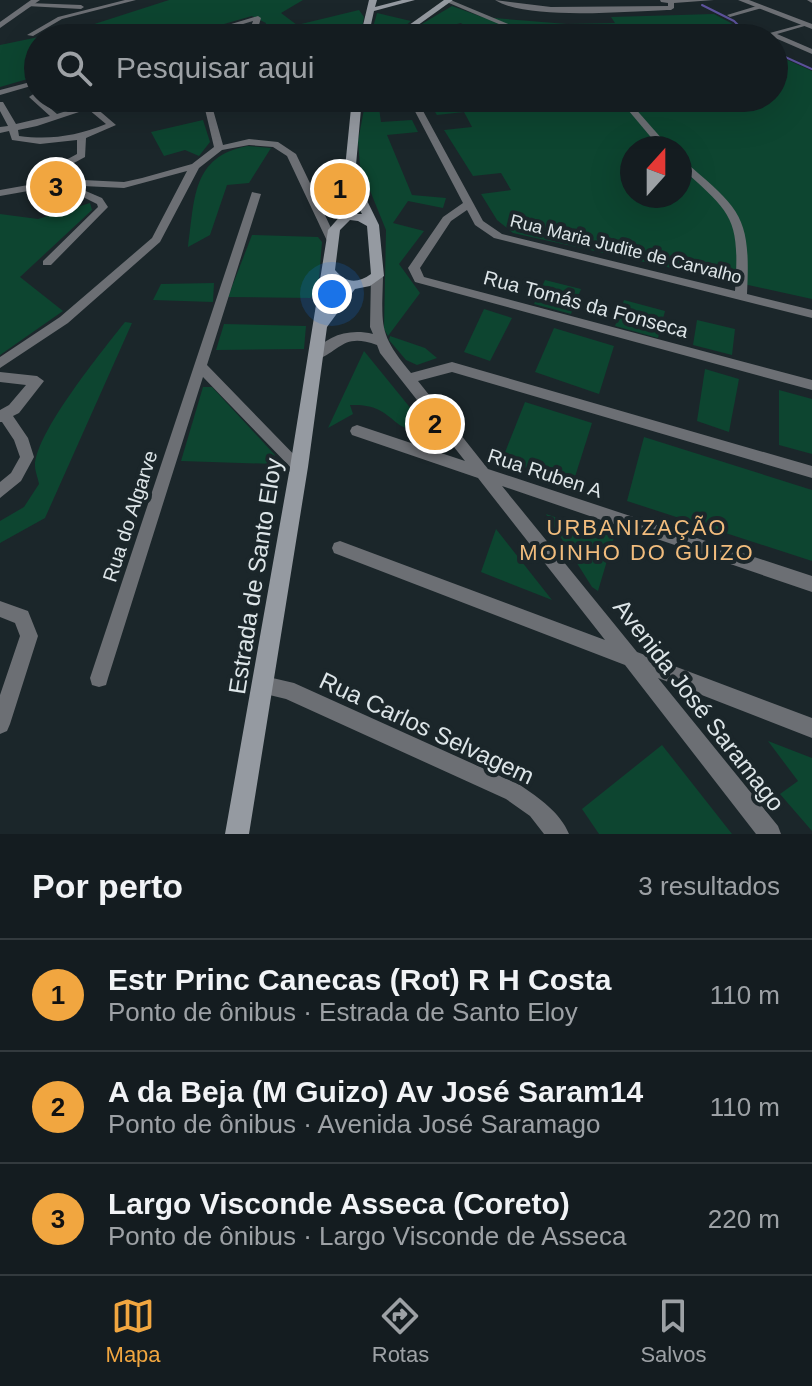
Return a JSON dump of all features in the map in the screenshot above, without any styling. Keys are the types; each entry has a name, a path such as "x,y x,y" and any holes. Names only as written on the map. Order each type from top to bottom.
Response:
{"main road":[{"path":"372,5 411,0"},
{"path":"415,24 447,2"},
{"name":"Estrada de Santo Eloy","path":"237,834 317,355 334,230 346,216 352,201 347,171 355,112"},
{"path":"347,171 373,225 377,276"},
{"path":"346,216 364,218 373,225"},
{"path":"330,273 339,282 355,285"},
{"name":"Estrada de Santo Eloy","path":"321,325 355,285 377,276"}],"street":[{"path":"50,24 60,18 133,0"},
{"path":"447,2 461,0"},
{"path":"498,0 507,7 618,9 671,8 671,1"},
{"path":"538,0 711,0"},
{"path":"612,0 618,9"},
{"path":"742,0 809,26"},
{"path":"0,26 35,2 98,9"},
{"path":"447,2 503,24"},
{"path":"730,15 760,7"},
{"path":"237,24 258,18 256,24"},
{"path":"788,30 809,26"},
{"path":"788,42 812,52"},
{"path":"0,93 24,86"},
{"path":"0,104 13,127 15,138 40,141 81,137 112,125 92,112"},
{"path":"50,112 56,117"},
{"path":"0,130 70,112"},
{"path":"210,112 219,148"},
{"name":"Rua Maria Judite de Carvalho","path":"419,112 468,205 488,230 516,243 812,314"},
{"path":"634,112 655,136"},
{"path":"56,169 82,155 81,137"},
{"path":"0,193 62,182 124,185 195,166 219,148 249,142 284,148 291,154 333,243"},
{"path":"0,363 64,320 156,240 195,166"},
{"path":"692,173 725,202 743,227 741,297"},
{"path":"47,263 103,207 97,198 76,190 80,183"},
{"path":"447,219 458,197 457,184"},
{"name":"Rua do Algarve","path":"99,678 256,194"},
{"name":"Rua Tomás da Fonseca","path":"468,205 447,219 414,268 419,279 812,385"},
{"path":"316,206 346,216"},
{"path":"447,219 460,213 475,216"},
{"name":"Avenida José Saramago","path":"377,276 374,305 382,342 483,474 770,834"},
{"name":"Avenida José Saramago","path":"355,285 374,305"},
{"path":"317,355 345,334 362,333 382,342"},
{"path":"200,366 299,467"},
{"path":"409,379 452,367 812,472"},
{"path":"0,377 37,381 14,409 2,415 21,438 27,457 16,477 0,491"},
{"name":"Rua Ruben A","path":"357,431 812,584"},
{"path":"340,548 812,728"},
{"path":"0,609 22,617 29,636 0,724"},
{"name":"Rua Carlos Selvagem","path":"264,685 287,690 513,792 537,809 558,834"}],"green space":[{"path":"169,0 303,0 281,13 296,24 266,24 252,16 224,24 94,24"},
{"path":"452,6 482,17 567,24 461,23 422,24"},
{"path":"359,10 364,17 363,24 301,24"},
{"path":"377,13 411,21 407,24 374,24"},
{"path":"714,14 731,23 567,24 615,23 611,17"},
{"path":"24,40 24,80 0,87 0,45"},
{"path":"788,60 812,71 812,299 513,233 497,220 481,194 511,190 501,173 473,176 444,130 472,127 464,112 788,112"},
{"path":"363,112 380,112 381,122 412,120 418,132 387,135 412,195 446,198 443,208 408,201 393,223 424,231 399,264 420,293 388,336 384,329 386,230 360,166 358,141"},
{"path":"435,112 464,112 437,115"},
{"path":"203,120 210,142 199,156 185,150 164,156 151,132"},
{"path":"248,146 271,148 249,183 227,185 210,235 188,247 195,197 206,170 229,151"},
{"path":"90,203 92,210 20,277 63,311 0,355 0,214 38,219"},
{"path":"252,235 318,237 322,242 318,291 310,298 228,297"},
{"path":"545,280 581,289 571,314 534,304"},
{"path":"214,283 213,302 153,300 161,284"},
{"path":"624,300 665,311 658,338 615,326"},
{"path":"484,309 512,318 490,361 464,352"},
{"path":"697,320 735,329 732,355 693,345"},
{"path":"125,322 132,323 45,518 0,543 0,521 24,507 39,484 35,466 46,434 72,392"},
{"path":"224,324 306,326 304,349 216,350"},
{"path":"554,328 614,346 599,394 535,372"},
{"path":"390,336 425,348 437,358 417,365 406,360 389,340"},
{"path":"364,351 434,437 405,428 376,409 358,405 350,405 353,414 328,428"},
{"path":"705,369 739,379 729,432 697,421"},
{"path":"203,387 212,387 275,455 275,464 181,461"},
{"path":"779,390 812,399 812,454 779,445"},
{"path":"525,402 592,423 573,483 502,460"},
{"path":"644,437 812,490 812,561 627,501"},
{"path":"546,514 614,537 598,591 592,587"},
{"path":"496,529 552,600 481,572"},
{"path":"768,741 812,758 812,831 780,794 798,781"},
{"path":"662,745 732,834 599,834 582,809"}],"waterway":[{"path":"702,5 737,24"},
{"path":"788,58 812,69"}],"place":[{"name":"Largo Visconde Asseca (Coreto)","path":"56,187"},
{"name":"Estr Princ Canecas (Rot) R H Costa","path":"340,189"},
{"name":"A da Beja (M Guizo) Av José Saram14","path":"435,424"}],"district":[{"name":"URBANIZAÇÃO MOINHO DO GUIZO","path":"637,540"}]}
